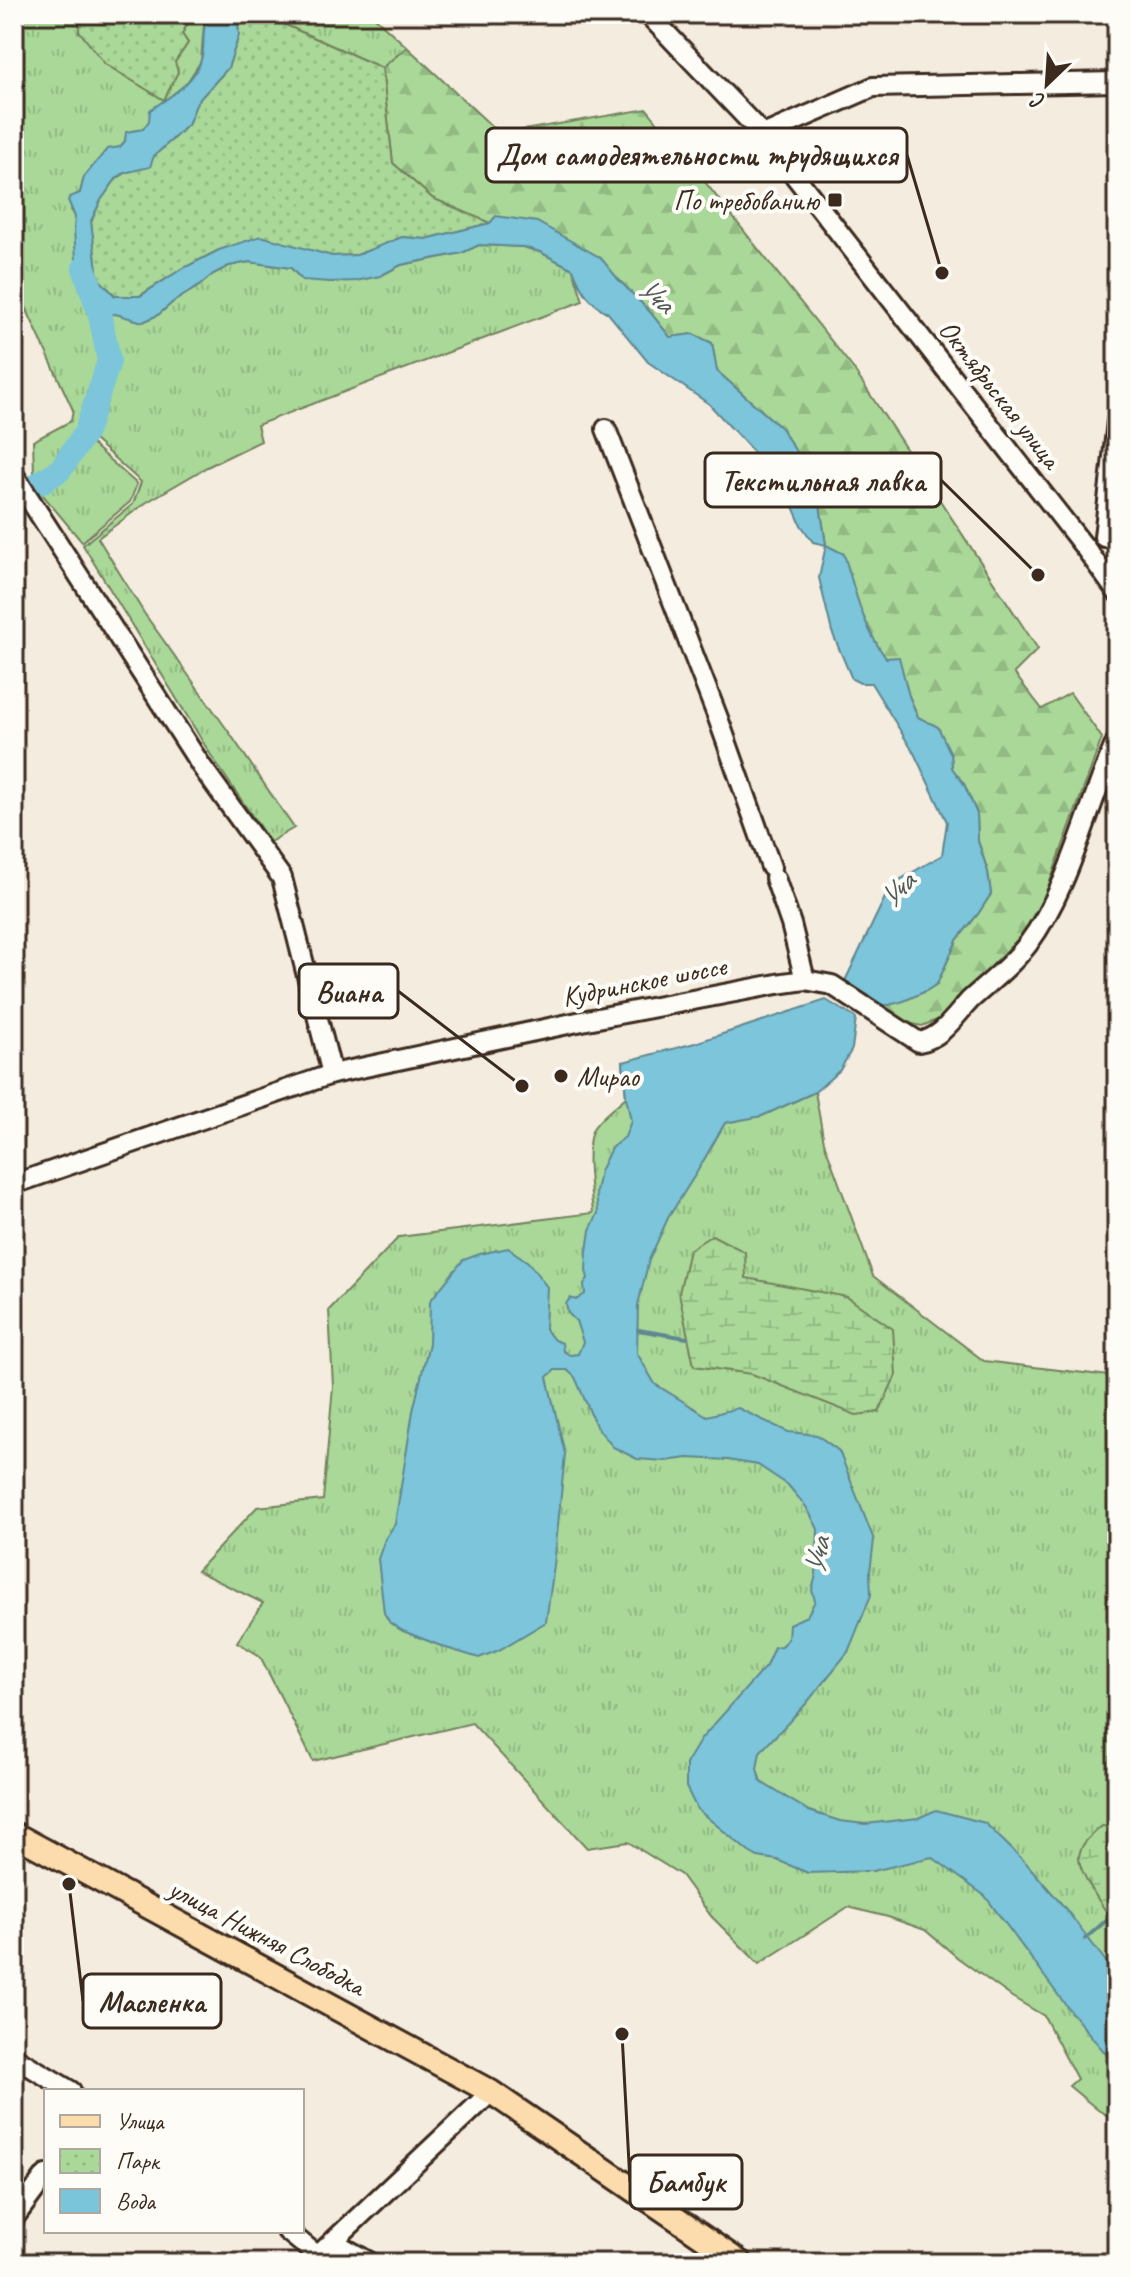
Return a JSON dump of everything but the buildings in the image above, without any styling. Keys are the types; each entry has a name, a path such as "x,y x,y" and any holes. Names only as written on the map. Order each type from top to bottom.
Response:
{"main road":[{"name":"улица Нижняя Слободка","path":"14,1834 491,2092 741,2263"}],"street":[{"name":"Октябрьская улица","path":"648,14 763,135 1117,592"},
{"path":"763,135 873,87 1117,82"},
{"path":"1086,549 1110,532 1117,421"},
{"path":"606,429 718,718 791,924 805,980"},
{"path":"19,485 202,767 282,878 332,1074"},
{"name":"Кудринское шоссе","path":"14,1184 332,1074 602,1017 805,980 832,985 919,1042 929,1040 1007,968 1044,918 1061,883 1117,740"},
{"path":"14,2057 68,2089"},
{"path":"289,2233 315,2261 491,2092"},
{"path":"14,2218 44,2178"},
{"path":"334,2242 371,2263"}],"green space":[{"path":"14,14 80,14 79,32 175,62 188,43 182,34 191,17 187,14 212,14 204,24 201,61 186,84 172,95 143,129 127,132 120,147 84,177 71,210 76,217 74,229 116,314 143,322 158,315 213,274 229,266 249,262 291,268 302,280 380,276 401,265 462,253 479,245 523,247 573,269 583,301 257,425 261,441 207,467 147,502 98,538 144,613 294,828 270,842 212,757 83,545 133,504 141,482 84,431 54,466 34,474 33,441 71,421 73,410 14,282"},
{"path":"80,14 187,14 191,17 182,34 188,43 175,62 178,72 164,100 105,64 79,31"},
{"path":"237,14 261,14 382,68 393,163 432,198 490,223 426,239 402,237 357,255 219,250 139,296 116,296 98,279 91,222 101,200 116,179 154,156 188,125 197,102 228,68 239,35"},
{"path":"261,14 371,14 407,47 382,68"},
{"path":"407,47 500,134 647,109 852,367 1038,649 1014,673 1042,709 1070,693 1102,738 1036,920 942,1018 922,1026 903,1022 874,1005 937,984 957,940 991,894 978,841 977,814 964,784 952,768 951,754 918,717 909,696 874,641 826,545 817,485 781,428 717,371 712,343 693,334 670,337 618,279 432,198 393,163 382,68"},
{"path":"87,440 137,484 130,502 82,542 42,494 34,478 56,469 62,473"},
{"path":"623,1062 762,1116 815,1092 824,1142 873,1276 984,1361 1117,1377 1117,2121 1069,2086 1077,2079 1044,2016 958,1958 925,1930 848,1907 759,1964 711,1916 681,1875 628,1842 587,1848 472,1723 313,1761 260,1656 237,1642 263,1603 197,1571 257,1507 323,1500 333,1386 329,1310 399,1237 593,1213 590,1136 599,1121 626,1097"},
{"path":"712,1235 745,1252 746,1278 847,1297 893,1329 896,1375 879,1412 856,1415 752,1374 694,1366 679,1293 689,1250"},
{"path":"1102,1826 1117,1828 1117,1927 1088,1884 1080,1865 1084,1844"}],"water":[{"path":"212,14 237,14 239,35 228,68 197,102 188,125 154,156 150,167 124,173 116,179 91,221 98,278 115,296 140,296 219,250 261,236 332,256 357,255 402,237 426,239 490,223 496,216 537,222 601,258 670,337 693,334 712,343 717,371 781,428 817,485 826,545 813,542 773,473 709,404 648,362 608,313 586,294 573,269 540,252 523,247 479,245 462,253 401,265 380,276 330,282 302,280 291,268 249,262 229,266 213,274 158,315 143,322 116,314 106,315 76,259 75,217 68,200 80,193 84,177 107,149 120,147 125,141 126,132 143,129 149,121 150,110 181,88 194,74 202,56 206,25"},
{"name":"Уча","path":"826,545 844,554 866,621 886,658 899,657 918,717 938,727 951,754 952,768 964,784 977,814 978,841 988,872 991,894 957,940 937,984 889,1005 874,1005 844,983 891,885 942,855 947,822 914,753 871,683 852,679 832,632 819,578"},
{"name":"Уча","path":"826,1000 856,1018 852,1049 840,1070 815,1092 762,1116 725,1123 668,1218 649,1260 638,1305 637,1353 655,1384 707,1416 738,1408 788,1432 817,1435 839,1451 874,1540 871,1595 848,1652 805,1705 760,1752 757,1769 761,1782 809,1811 840,1821 865,1824 918,1818 936,1810 985,1823 1027,1864 1065,1908 1117,1976 1117,2067 1070,2011 985,1896 932,1857 873,1871 808,1873 749,1852 697,1809 686,1787 686,1764 701,1739 766,1666 774,1647 781,1646 788,1639 789,1624 807,1616 815,1601 812,1590 816,1575 818,1529 807,1508 788,1485 758,1465 688,1458 665,1461 637,1459 613,1447 596,1426 575,1377 567,1370 555,1370 547,1377 565,1454 546,1622 499,1650 479,1658 403,1631 390,1623 384,1613 378,1559 385,1539 395,1524 413,1411 429,1343 430,1301 463,1260 508,1248 528,1262 547,1287 545,1329 554,1340 562,1343 563,1351 570,1355 578,1354 583,1342 566,1304 570,1298 576,1300 585,1294 587,1251 590,1230 598,1213 596,1192 600,1171 611,1148 625,1137 631,1121 623,1062 695,1043"}],"waterway":[{"path":"14,499 60,470 86,432 109,361 100,315 84,268"},
{"path":"638,1330 687,1338"},
{"path":"1085,1939 1110,1917"}],"place":[{"name":"По требованию","path":"835,200"},
{"name":"Дом самодеятельности трудящихся","path":"942,273"},
{"name":"Текстильная лавка","path":"1038,575"},
{"name":"Мирао","path":"561,1076"},
{"name":"Виана","path":"522,1086"},
{"name":"Масленка","path":"69,1884"},
{"name":"Бамбук","path":"622,2034"}]}
